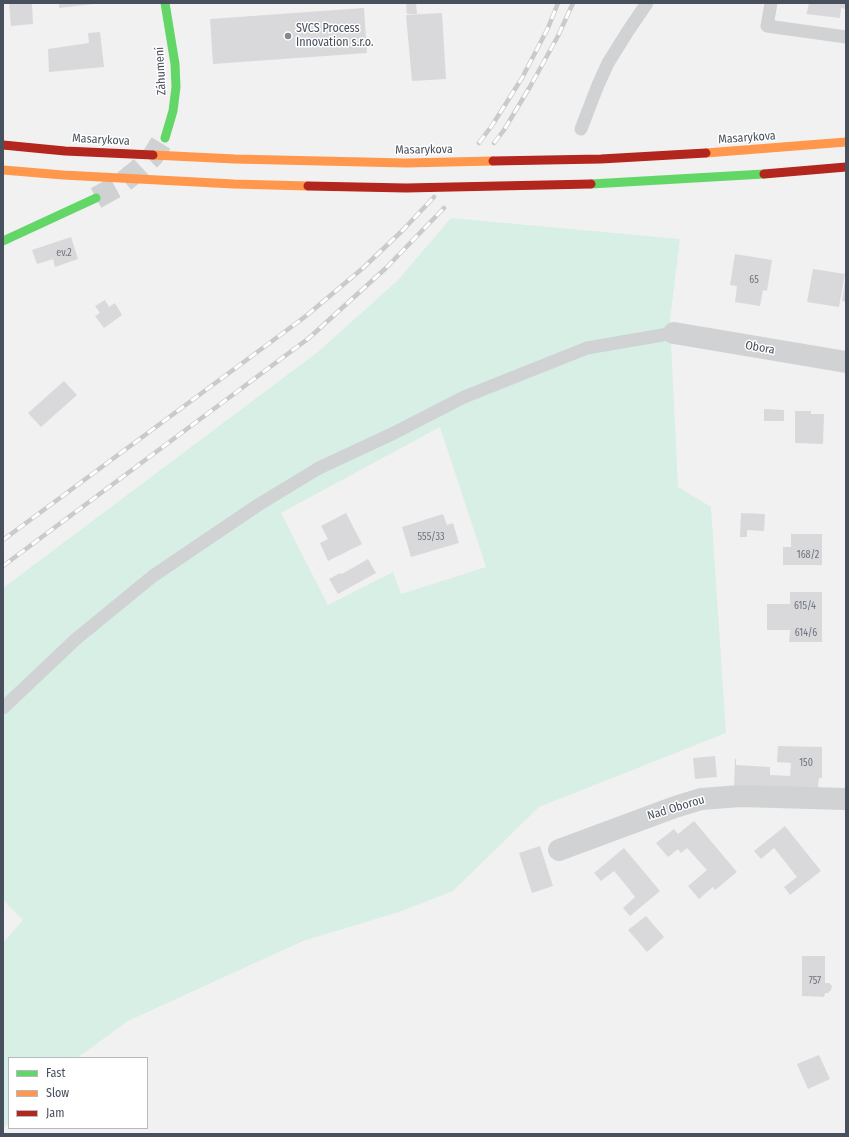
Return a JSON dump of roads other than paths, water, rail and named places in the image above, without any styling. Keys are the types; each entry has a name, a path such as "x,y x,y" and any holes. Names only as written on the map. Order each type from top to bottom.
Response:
{"main road":[{"name":"Záhumení","path":"165,3 175,64 176,87 173,111 165,138"},
{"name":"Masarykova","path":"3,146 65,151 235,159 406,163 602,159 752,150 846,142"},
{"path":"3,170 63,175 234,184 406,188 602,184 754,175 846,166"},
{"path":"3,241 96,198"}],"street":[{"name":"Obora","path":"674,333 846,362"},
{"name":"Nad Oborou","path":"559,850 675,807 701,799 740,796 846,799"}],"lane":[{"path":"581,129 608,63 647,3"},
{"path":"771,3 767,26 846,38"},
{"path":"3,708 76,639 153,576 258,505 319,468 392,434 464,397 587,348 674,333"}],"tunnel":[{"path":"96,198 118,186 137,171 153,156 161,143"}],"railway":[{"path":"479,143 522,78 548,28 558,3"},
{"path":"494,143 504,130 531,85 558,36 573,3"},
{"path":"3,540 306,316 363,268 403,230 434,197"},
{"path":"3,566 309,338 386,268 444,208"}],"place":[{"name":"SVCS Process Innovation s.r.o.","path":"288,36"}]}
